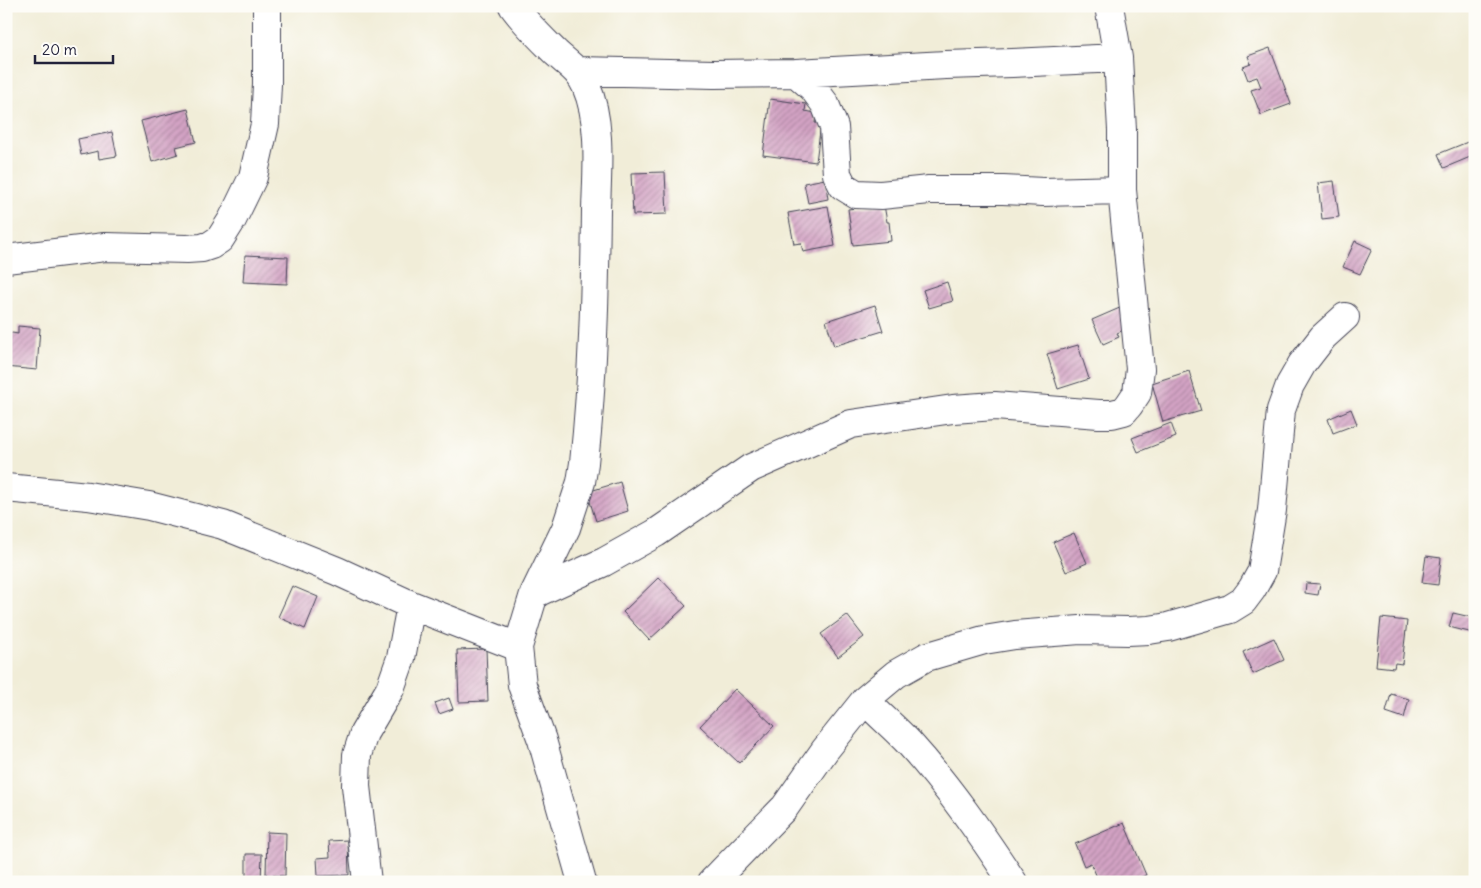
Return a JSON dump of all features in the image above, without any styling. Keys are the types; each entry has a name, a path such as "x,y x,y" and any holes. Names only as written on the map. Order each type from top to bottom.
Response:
{"street":[{"path":"6,260 105,247 202,248 220,239 232,220 253,177 265,124 267,6"},
{"path":"513,6 527,25 563,60 578,71 587,87 594,110 597,144 594,331 581,482 566,528 534,594 518,647 522,685 542,740 582,882"},
{"path":"534,594 604,562 656,533 751,468 851,424 953,408 995,406 1099,414 1112,414 1124,411 1137,393 1140,369 1122,190 1122,130 1118,58 1108,6"},
{"path":"578,71 714,74 796,73 1118,58"},
{"path":"796,73 813,88 825,104 834,127 837,174 843,186 856,194 880,195 929,190 1044,192 1122,190"},
{"path":"712,882 785,807 825,750 865,700 896,674 926,657 975,642 1015,635 1080,630 1149,630 1168,627 1230,609 1243,601 1262,571 1271,518 1281,410 1290,385 1302,364 1323,337 1345,317"},
{"path":"6,488 63,492 149,506 223,525 337,571 412,605 518,647"},
{"path":"367,882 356,786 357,755 364,733 390,689 402,658 412,605"},
{"path":"865,700 909,743 946,787 985,840 1012,882"}],"building":[{"path":"1270,48 1291,104 1261,115 1251,90 1261,87 1257,77 1248,80 1243,67 1251,64 1248,56"},
{"path":"770,99 806,104 805,111 816,113 815,123 821,123 816,162 763,155"},
{"path":"188,109 196,142 176,147 178,154 152,162 141,121"},
{"path":"112,132 117,156 99,159 98,151 81,155 78,139"},
{"path":"1475,139 1475,155 1444,168 1438,154"},
{"path":"665,172 667,214 633,215 631,173"},
{"path":"825,179 828,199 808,203 804,183"},
{"path":"1334,181 1339,217 1322,219 1318,183"},
{"path":"884,205 887,222 889,222 891,241 853,245 848,209"},
{"path":"828,206 835,246 803,252 801,243 794,244 788,213"},
{"path":"1355,241 1372,249 1360,274 1343,267"},
{"path":"245,255 288,257 287,284 243,282"},
{"path":"947,282 953,301 929,308 923,290"},
{"path":"875,305 883,331 834,346 826,321"},
{"path":"1122,307 1130,327 1117,333 1119,337 1103,344 1092,320"},
{"path":"18,326 40,328 37,370 6,367 6,332 18,334"},
{"path":"1078,345 1089,379 1058,389 1047,354"},
{"path":"1189,371 1201,411 1163,422 1152,383"},
{"path":"1351,409 1357,424 1333,433 1328,419"},
{"path":"1171,423 1176,437 1138,452 1132,438"},
{"path":"620,482 628,511 596,521 587,492"},
{"path":"1074,533 1087,563 1066,572 1053,542"},
{"path":"1426,556 1441,558 1438,585 1422,583"},
{"path":"659,577 686,606 649,640 623,612"},
{"path":"1306,583 1320,584 1318,595 1305,593"},
{"path":"292,586 318,597 305,629 278,617"},
{"path":"1453,613 1475,618 1473,633 1449,627"},
{"path":"847,615 864,637 838,657 821,634"},
{"path":"1381,618 1407,621 1402,664 1395,663 1394,668 1376,666"},
{"path":"1274,638 1284,660 1253,674 1243,652"},
{"path":"486,649 488,701 459,702 457,650"},
{"path":"735,689 774,726 739,763 700,726"},
{"path":"1391,694 1409,699 1404,718 1386,712"},
{"path":"449,698 453,709 439,714 435,703"},
{"path":"1124,823 1146,875 1130,882 1107,882 1107,880 1099,882 1091,863 1084,866 1075,844"},
{"path":"267,832 286,833 285,876 266,875"},
{"path":"348,840 349,875 318,876 317,858 330,857 329,841"},
{"path":"246,854 262,854 261,882 246,882"}]}
